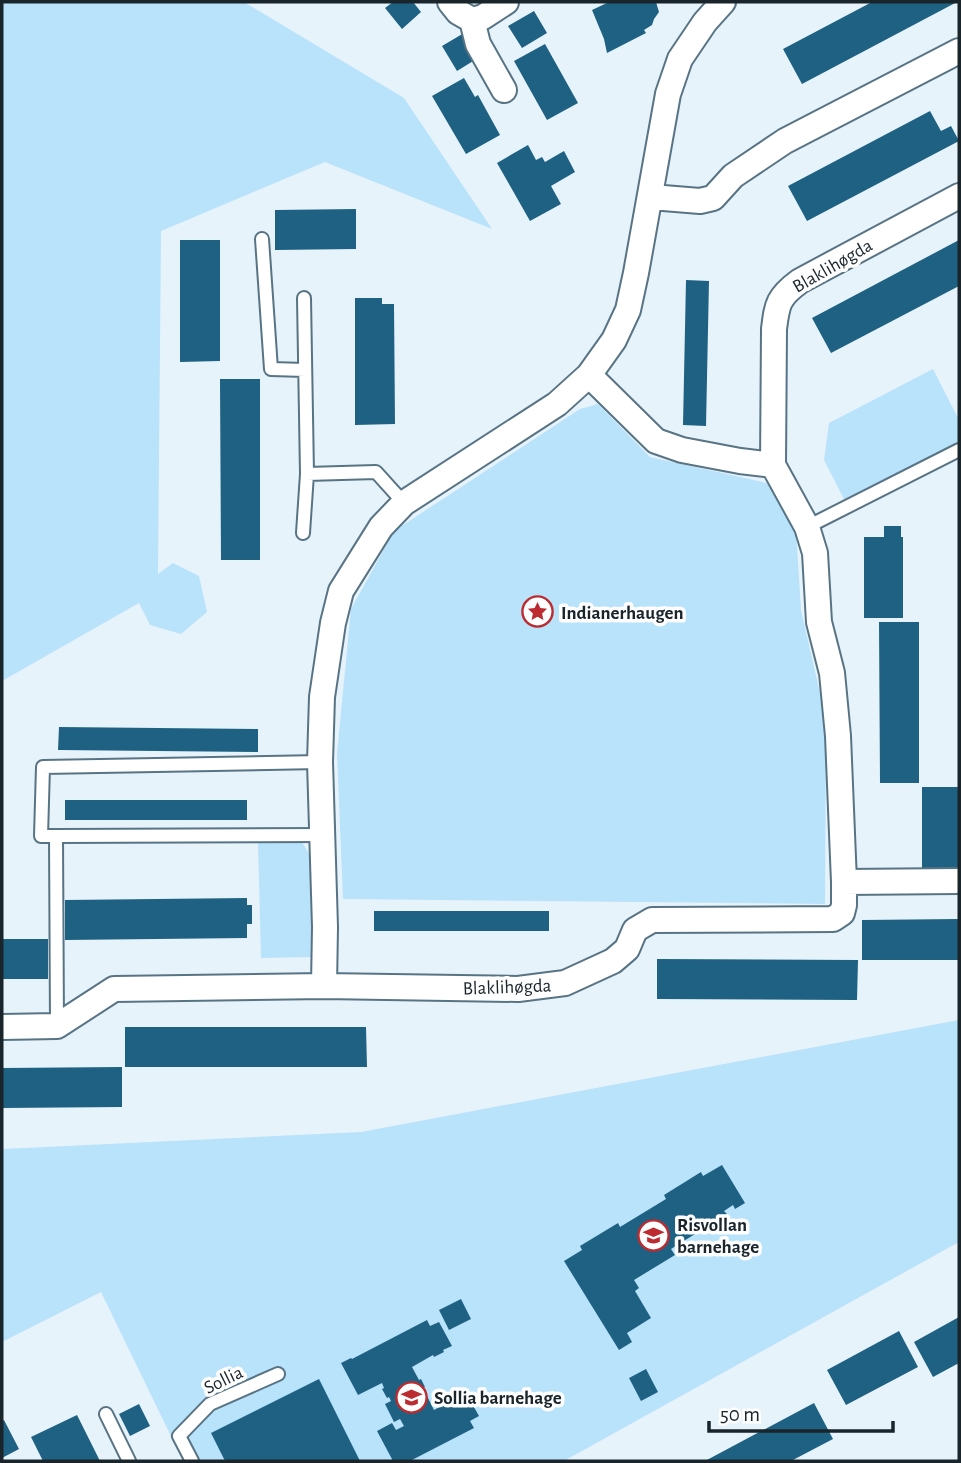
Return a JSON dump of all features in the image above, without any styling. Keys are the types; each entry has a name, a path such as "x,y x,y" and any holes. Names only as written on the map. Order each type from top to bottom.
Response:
{"street":[{"path":"450,2 458,12 472,20 483,17 506,2"},
{"path":"324,986 320,761 323,697 333,624 341,592 381,527 404,503 557,404 589,375 614,340 628,310 668,94 680,59 705,22 723,2"},
{"path":"472,20 478,44 504,90"},
{"path":"650,197 699,201 713,198 733,176 785,141 959,51"},
{"name":"Blaklihøgda","path":"57,1026 114,989 324,986 518,989 565,983 613,961 627,949 635,930 652,920 833,919 842,913 844,882 838,736 832,673 819,622 815,553 807,527 773,464 776,308 785,292 800,281 959,196"},
{"path":"589,375 656,440 682,450 773,464"},
{"path":"844,882 959,881"},
{"path":"2,1027 57,1026"}],"lane":[{"path":"262,239 271,369 305,370"},
{"path":"303,533 307,474 304,298"},
{"path":"807,527 959,450"},
{"path":"307,474 376,472 404,503"},
{"path":"320,761 43,767 41,836 323,835"},
{"path":"56,836 57,1026"},
{"name":"Sollia","path":"192,1461 179,1436 209,1404 278,1374"},
{"path":"106,1414 129,1461"}],"shaded area":[{"path":"2,2 244,2 404,98 492,229 325,162 161,231 158,574 173,563 199,576 207,612 181,634 150,625 139,603 2,681"},
{"path":"933,369 959,420 959,445 845,501 824,460 829,423"},
{"path":"598,404 650,457 767,483 796,530 801,610 826,719 825,904 343,899 337,753 351,609 394,531 580,409"},
{"path":"300,839 312,863 313,957 261,958 258,842"},
{"path":"959,1020 959,1242 564,1461 183,1461 101,1292 2,1342 2,1148 361,1132"}],"building":[{"path":"393,2 413,2 421,12 402,29 385,8"},
{"path":"609,2 656,2 659,12 652,25 644,30 646,33 607,53 592,10"},
{"path":"872,2 957,2 802,84 783,49"},
{"path":"534,11 547,33 522,48 508,26"},
{"path":"464,33 478,58 457,71 442,46"},
{"path":"545,44 578,103 547,120 514,61"},
{"path":"464,78 475,97 478,95 500,135 466,154 432,96"},
{"path":"930,111 941,131 951,126 959,141 807,221 788,186"},
{"path":"528,145 536,160 542,157 545,162 564,151 575,172 551,186 561,204 530,221 497,163"},
{"path":"356,209 356,249 275,250 275,210"},
{"path":"180,240 220,240 220,361 180,362"},
{"path":"959,240 959,286 831,353 812,318"},
{"path":"686,280 709,281 706,426 683,425"},
{"path":"355,298 382,298 382,304 394,304 395,424 355,425"},
{"path":"220,379 260,379 260,560 221,560"},
{"path":"884,526 901,526 903,618 864,618 864,537 884,537"},
{"path":"879,622 919,622 919,783 880,783"},
{"path":"59,727 258,729 258,752 58,750"},
{"path":"922,787 959,787 959,869 922,869"},
{"path":"65,800 247,800 247,820 65,820"},
{"path":"247,898 247,905 252,905 252,924 247,924 247,938 65,940 65,900"},
{"path":"374,911 549,911 549,931 374,931"},
{"path":"959,919 959,960 862,960 862,920"},
{"path":"2,939 48,939 48,979 2,979"},
{"path":"657,959 858,960 857,1000 657,999"},
{"path":"125,1027 366,1027 367,1067 125,1067"},
{"path":"122,1067 122,1107 2,1108 2,1068"},
{"path":"722,1165 745,1203 735,1209 733,1205 724,1211 727,1214 671,1249 675,1255 634,1280 639,1288 635,1291 651,1318 627,1333 632,1342 619,1350 564,1261 582,1250 580,1246 618,1223 620,1227 666,1199 664,1195 701,1172 703,1176"},
{"path":"461,1299 471,1319 449,1330 439,1310"},
{"path":"959,1317 959,1363 933,1377 914,1342"},
{"path":"427,1320 430,1326 439,1322 452,1346 412,1367 419,1380 421,1379 434,1410 466,1393 479,1416 470,1421 474,1428 410,1461 393,1461 377,1431 392,1423 396,1430 404,1426 400,1419 394,1422 385,1404 391,1401 382,1389 382,1383 358,1395 341,1363"},
{"path":"899,1331 918,1367 846,1405 827,1370"},
{"path":"646,1369 658,1392 641,1401 629,1378"},
{"path":"319,1379 360,1461 225,1461 211,1433"},
{"path":"814,1403 833,1439 791,1461 705,1461"},
{"path":"139,1404 150,1426 130,1436 119,1414"},
{"path":"77,1415 100,1461 43,1461 31,1437"},
{"path":"4,1420 19,1449 2,1458 2,1421"}],"place":[{"name":"Indianerhaugen","path":"538,612"},
{"name":"Risvollan barnehage","path":"654,1235"},
{"name":"Sollia barnehage","path":"411,1397"}]}
